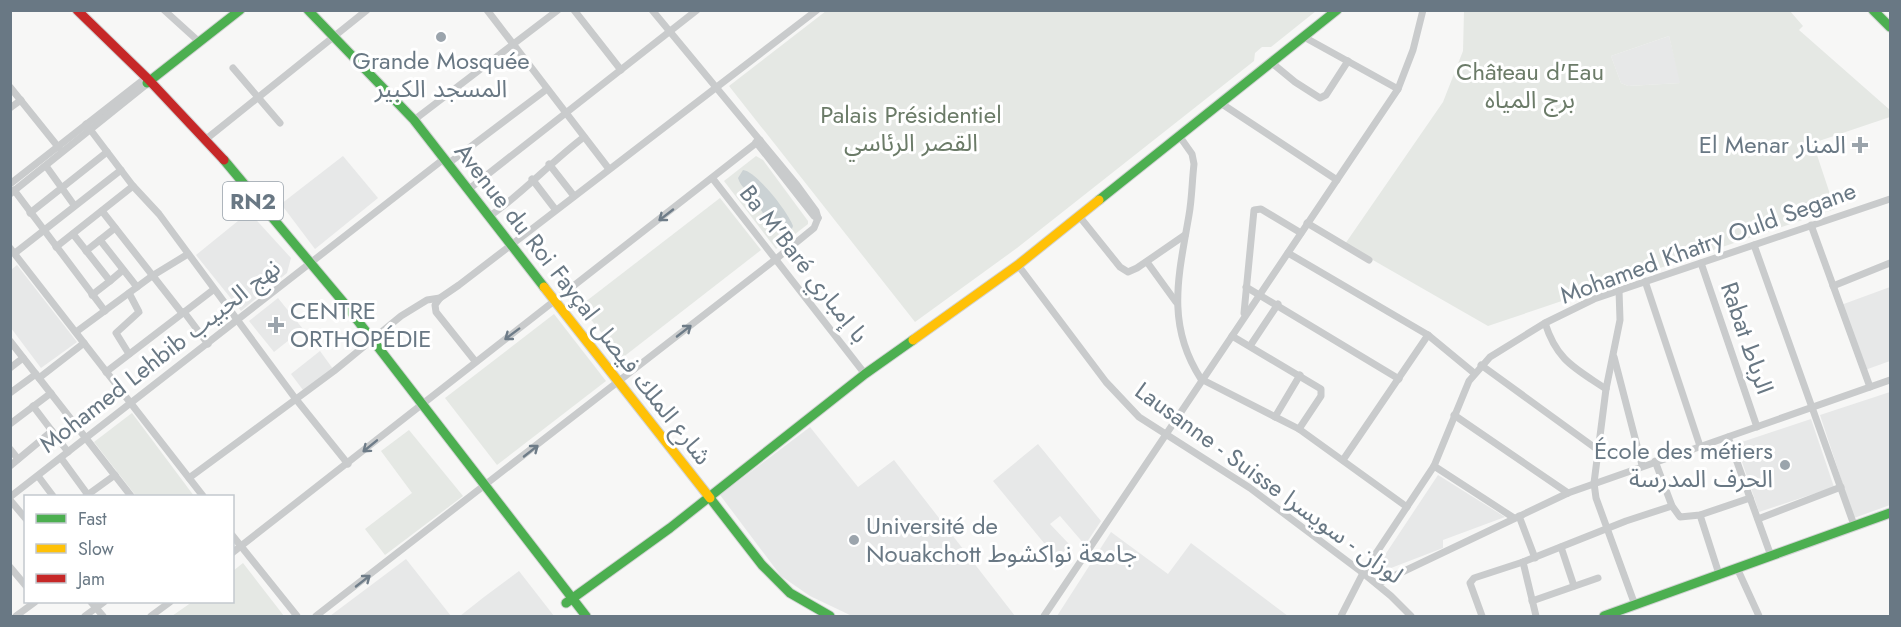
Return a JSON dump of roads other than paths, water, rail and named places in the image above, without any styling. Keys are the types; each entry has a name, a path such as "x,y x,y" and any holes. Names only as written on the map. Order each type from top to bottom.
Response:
{"main road":[{"name":"RN2","path":"70,10 146,81"},
{"name":"RN2","path":"77,10 203,142 309,265 482,488 569,602 577,616"},
{"path":"146,81 232,10"},
{"path":"146,81 240,10"},
{"name":"Avenue du Roi Fayçal شارع الملك فيصل","path":"308,10 335,35 414,120 447,160 554,302 783,587 830,616"},
{"path":"569,602 865,374 1018,265 1305,38 1337,10"},
{"path":"1872,10 1890,27"},
{"path":"1604,616 1890,513"},
{"name":"RN2","path":"569,602 586,616"}],"street":[{"path":"88,10 88,21"},
{"path":"165,10 196,39"},
{"path":"203,142 367,10"},
{"path":"487,10 609,169"},
{"path":"414,120 558,10"},
{"path":"574,10 621,70"},
{"path":"316,616 618,383 814,228 818,218 814,216 757,140 652,10"},
{"path":"469,189 697,10"},
{"path":"1044,616 1201,379 1398,89 1413,50 1423,10"},
{"path":"475,361 436,312 435,305 440,298 814,12"},
{"path":"1305,38 1398,89"},
{"path":"1272,63 1289,78 1320,98 1326,95 1348,61"},
{"path":"233,68 280,123"},
{"path":"13,187 146,81"},
{"path":"10,87 60,150"},
{"name":"Mohamed Lehbib نهج الحبيب","path":"10,499 309,265 447,160 548,89"},
{"path":"10,108 21,100"},
{"path":"1222,104 1337,180"},
{"path":"89,127 188,254 295,398 348,464"},
{"path":"490,216 513,200 532,179 584,136"},
{"path":"1180,137 1192,154 1194,164 1176,302 1190,360 1201,379 1299,429 1407,507"},
{"path":"234,551 348,464 475,361 712,179 757,140"},
{"path":"13,187 46,166 60,150"},
{"path":"30,213 107,152"},
{"path":"549,164 574,196"},
{"path":"46,166 74,205"},
{"path":"10,170 13,187 30,213 105,311"},
{"path":"121,170 13,250 202,495"},
{"path":"532,179 555,209"},
{"name":"Ba M'Baré با إمباري","path":"712,179 865,374"},
{"path":"56,247 133,186"},
{"name":"Mohamed Khatry Ould Segane","path":"1341,616 1363,573 1434,466 1474,373 1504,347 1573,308 1619,290 1890,199"},
{"path":"1244,316 1254,210 1261,209 1301,233"},
{"path":"102,211 208,344"},
{"path":"1079,216 1124,271 1132,271 1148,262 1185,236"},
{"path":"1307,223 1369,260"},
{"path":"1811,225 1870,387"},
{"path":"86,251 115,228"},
{"path":"73,234 110,281"},
{"path":"100,240 137,287"},
{"path":"1754,244 1854,525"},
{"path":"1288,253 1428,335 1474,373"},
{"path":"76,332 152,276 188,254"},
{"path":"1148,262 1176,302"},
{"name":"Rabat الرباط","path":"1701,263 1757,427"},
{"path":"1833,286 1890,263"},
{"name":"Lausanne - Suisse لوزان - سويسرا","path":"1018,265 1121,400 1165,436 1240,482 1363,573 1411,616"},
{"path":"92,295 123,270"},
{"path":"1646,281 1700,446"},
{"path":"1246,287 1278,304 1399,380"},
{"path":"106,372 213,290"},
{"path":"1619,290 1620,320 1606,389 1594,483 1635,605"},
{"path":"129,293 139,312 116,333 129,354"},
{"path":"189,478 334,371 367,341 418,305 440,298"},
{"path":"1251,346 1278,304"},
{"path":"1545,323 1552,346 1560,355 1606,389"},
{"path":"1343,460 1428,335"},
{"path":"1232,336 1319,387 1322,393 1299,429"},
{"path":"10,341 130,495"},
{"path":"10,393 84,344"},
{"path":"1613,353 1642,465"},
{"path":"10,368 23,358"},
{"path":"1481,365 1598,450"},
{"path":"1275,417 1300,375"},
{"path":"1377,584 1568,493 1642,465 1890,380"},
{"path":"10,424 51,393"},
{"path":"33,406 68,452"},
{"path":"1454,415 1568,493"},
{"path":"10,466 52,430"},
{"path":"1728,437 1771,556"},
{"path":"10,449 18,459"},
{"path":"61,458 86,495"},
{"path":"1655,461 1672,506 1680,517 1700,515 1750,498"},
{"path":"1434,466 1517,517 1535,558"},
{"path":"88,495 115,475"},
{"path":"38,476 52,495"},
{"path":"1758,519 1841,487"},
{"path":"10,499 24,516"},
{"path":"1482,616 1471,585 1472,578 1535,558 1672,506"},
{"path":"1700,515 1719,574"},
{"path":"234,537 297,616"},
{"path":"1561,547 1574,586"},
{"path":"1523,562 1536,616"},
{"path":"10,567 24,584"},
{"path":"1737,568 1759,616"},
{"path":"1532,601 1598,578"},
{"path":"16,616 34,603"},
{"path":"150,616 169,603"},
{"path":"85,616 94,604 103,616"}],"place":[{"name":"Grande Mosquée المسجد الكبير","path":"441,37"},
{"name":"El Menar المنار","path":"1860,145"},
{"name":"CENTRE ORTHOPÉDIE","path":"276,325"},
{"name":"École des métiers الحرف المدرسة","path":"1785,465"},
{"name":"Université de Nouakchott جامعة نواكشوط","path":"854,540"}],"park label":[{"name":"Château d'Eau برج المياه","path":"1530,86"},
{"name":"Palais Présidentiel القصر الرئاسي","path":"911,129"}]}
